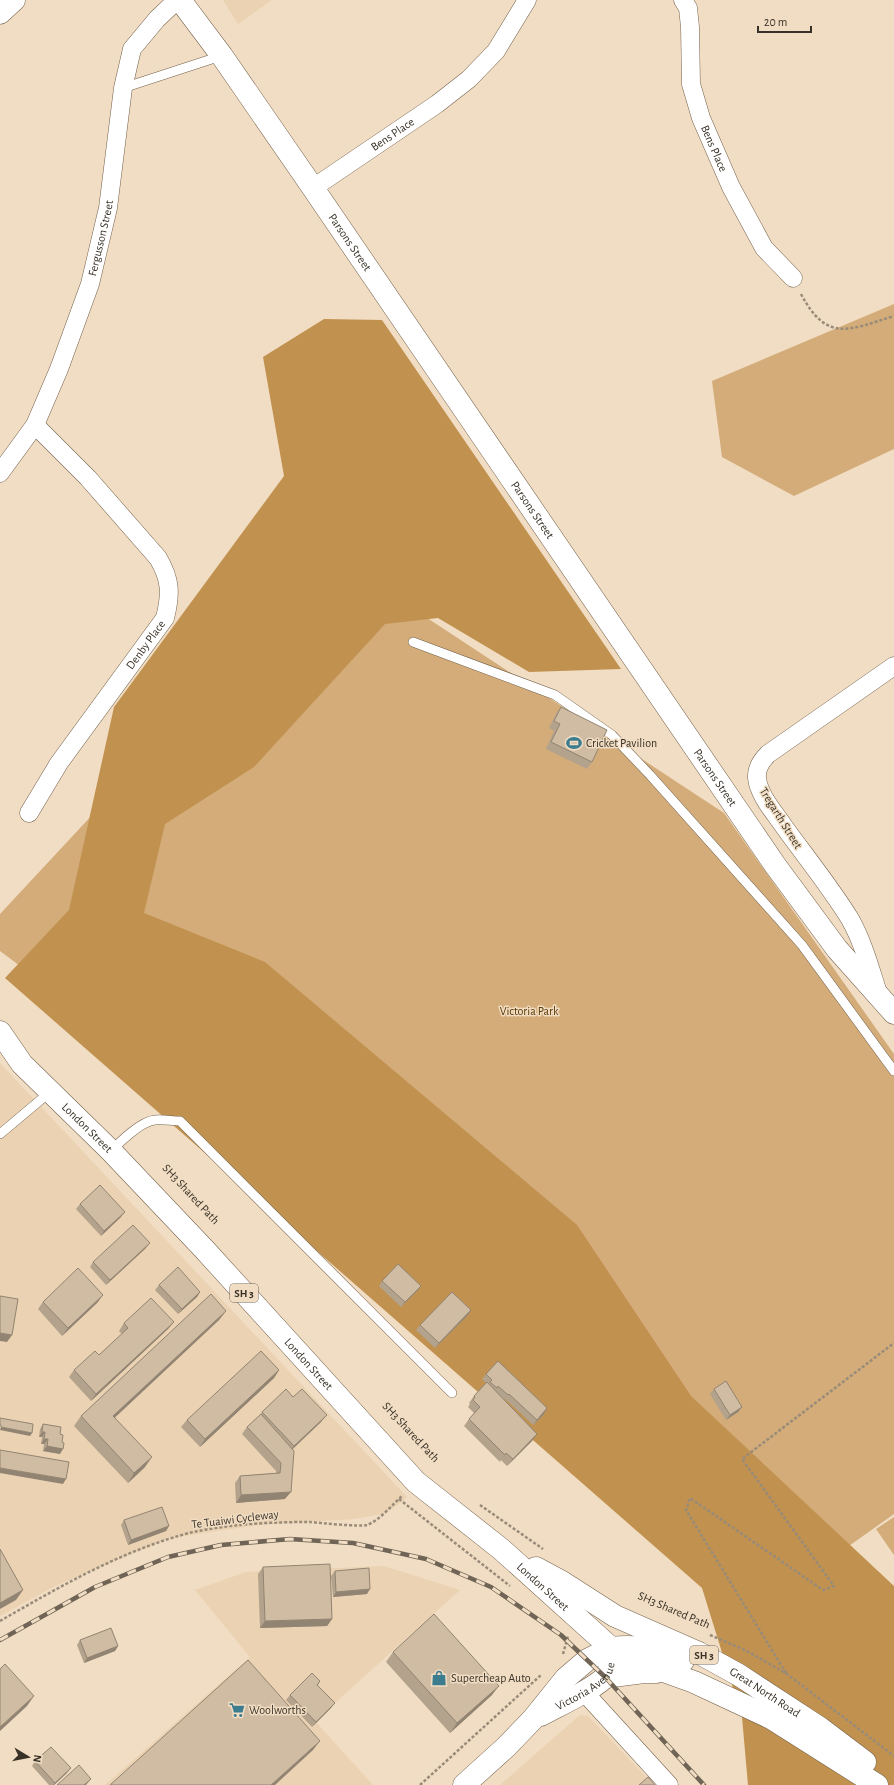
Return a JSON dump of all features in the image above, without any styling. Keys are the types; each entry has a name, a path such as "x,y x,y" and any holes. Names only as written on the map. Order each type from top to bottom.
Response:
{"main road":[{"path":"0,13 14,0"},
{"name":"Parsons Street","path":"179,0 222,56 313,188 775,865 837,949 894,1013"},
{"name":"London Street","path":"0,1032 22,1064 111,1151 204,1249 416,1482 501,1549 611,1648"},
{"name":"London Street","path":"0,1051 22,1064"},
{"name":"Great North Road","path":"501,1549 562,1582 615,1616 699,1653 739,1674 820,1728 876,1770 892,1785"},
{"path":"611,1648 643,1647 674,1657 720,1680 771,1718"},
{"name":"Great North Road","path":"611,1648 627,1658 694,1682 771,1718 877,1785"},
{"name":"Victoria Avenue","path":"464,1785 506,1747 533,1719 566,1678 587,1660 611,1648 610,1665 605,1677 584,1692 533,1719"},
{"path":"605,1677 644,1672 667,1672"}],"street":[{"name":"Fergusson Street","path":"0,473 35,425 59,370 90,284 108,208 123,88 132,49 157,19 179,0"},
{"name":"Bens Place","path":"313,188 436,104 469,79 496,51 526,0"},
{"name":"Bens Place","path":"683,0 688,8 690,27 691,84 700,118 732,187 764,248 793,278"},
{"name":"Denby Place","path":"30,813 59,763 165,618 169,604 167,573 158,558 88,478 35,425"},
{"name":"Tregarth Street","path":"878,994 860,941 850,919 774,811 761,791 757,778 758,770 768,754 894,666"},
{"path":"584,1692 669,1785"}],"lane":[{"path":"123,88 222,56"},
{"path":"413,642 556,695 612,735 650,775 802,945 894,1071"},
{"path":"0,1121 3,1131 50,1092"},
{"path":"111,1151 124,1138 153,1120 180,1121 452,1393"}],"path":[{"path":"793,278 810,310 826,325 850,330 894,316"},
{"path":"787,1674 686,1510 690,1498 823,1590 834,1586 742,1459 894,1343"},
{"name":"Te Tuaiwi Cycleway","path":"0,1620 89,1571 170,1538 215,1529 274,1522 325,1523 364,1526 372,1522 407,1491"},
{"path":"399,1499 516,1591"},
{"path":"477,1503 544,1550"},
{"path":"562,1656 569,1634 566,1630"},
{"name":"SH3 Shared Path","path":"705,1632 747,1651 787,1674 894,1756"},
{"path":"420,1785 544,1672"}],"shaded area":[{"path":"223,0 272,0 238,24"},
{"path":"324,319 382,320 621,669 529,672 438,618 385,624 254,767 165,824 144,913 265,962 577,1225 691,1396 894,1586 894,1785 748,1785 742,1717 702,1588 5,978 69,910 114,707 284,476 263,357"},
{"path":"0,1063 407,1497 395,1507 383,1514 353,1519 258,1525 170,1538 55,1586 0,1616"},
{"path":"384,1566 460,1590 315,1721 373,1785 105,1785 250,1657 195,1590 246,1572"},
{"path":"580,1715 588,1716 654,1785 500,1785"}],"green space":[{"path":"894,304 894,449 794,496 722,457 712,381"},
{"name":"Victoria Park","path":"412,608 724,813 894,1054 894,1514 832,1558 293,1170 0,951 0,914 243,653"},
{"path":"894,1517 894,1555 876,1529"}],"building":[{"name":"Cricket Pavilion","path":"561,707 607,730 592,762 551,742 560,724 554,721"},
{"path":"100,1185 125,1212 104,1231 80,1204"},
{"path":"133,1225 150,1243 110,1280 93,1262"},
{"path":"398,1264 421,1286 405,1302 382,1281"},
{"path":"178,1267 200,1292 182,1309 159,1285"},
{"path":"78,1268 103,1295 68,1328 43,1302"},
{"path":"452,1292 471,1310 439,1343 420,1325"},
{"path":"211,1294 226,1311 113,1416 152,1457 134,1473 81,1416"},
{"path":"0,1296 18,1299 12,1335 0,1333"},
{"path":"151,1298 174,1322 96,1394 74,1370 95,1351 99,1355 128,1328 124,1323"},
{"path":"261,1351 279,1370 205,1439 187,1420"},
{"path":"498,1361 547,1408 537,1420 509,1394 508,1395 498,1386 497,1388 490,1382 492,1380 486,1374"},
{"path":"726,1381 742,1407 730,1415 714,1389"},
{"path":"487,1382 537,1434 513,1459 506,1453 505,1455 469,1419 480,1407 473,1400 475,1397 474,1396"},
{"path":"286,1389 293,1397 302,1389 327,1415 294,1446 262,1412"},
{"path":"261,1414 294,1451 291,1492 241,1495 240,1476 280,1473 281,1463 247,1427"},
{"path":"0,1418 33,1424 32,1433 1,1427"},
{"path":"43,1424 61,1427 60,1434 63,1435 63,1449 47,1446 48,1439 44,1439 45,1432 42,1432"},
{"path":"0,1450 69,1462 66,1479 0,1468"},
{"path":"162,1507 169,1526 131,1540 124,1520"},
{"path":"0,1549 23,1590 0,1603"},
{"path":"330,1564 332,1619 265,1621 263,1567"},
{"path":"369,1568 370,1589 336,1592 335,1571"},
{"name":"Supercheap Auto","path":"434,1614 499,1686 457,1723 393,1652"},
{"path":"111,1628 118,1646 87,1658 80,1640"},
{"name":"Woolworths","path":"248,1660 320,1741 271,1785 110,1785"},
{"path":"5,1664 34,1696 0,1727 0,1669"},
{"path":"312,1673 320,1681 317,1685 335,1703 316,1722 290,1695"},
{"path":"51,1747 71,1768 55,1783 35,1761"},
{"path":"79,1765 91,1779 84,1785 57,1785"},
{"path":"648,1777 655,1785 639,1785"}],"railway":[{"path":"0,1640 95,1587 168,1557 221,1545 290,1539 353,1543 426,1559 491,1587 561,1635 605,1677 704,1785"}],"place":[{"name":"Cricket Pavilion","path":"574,743"},
{"name":"Supercheap Auto","path":"439,1678"},
{"name":"Woolworths","path":"237,1710"}]}
